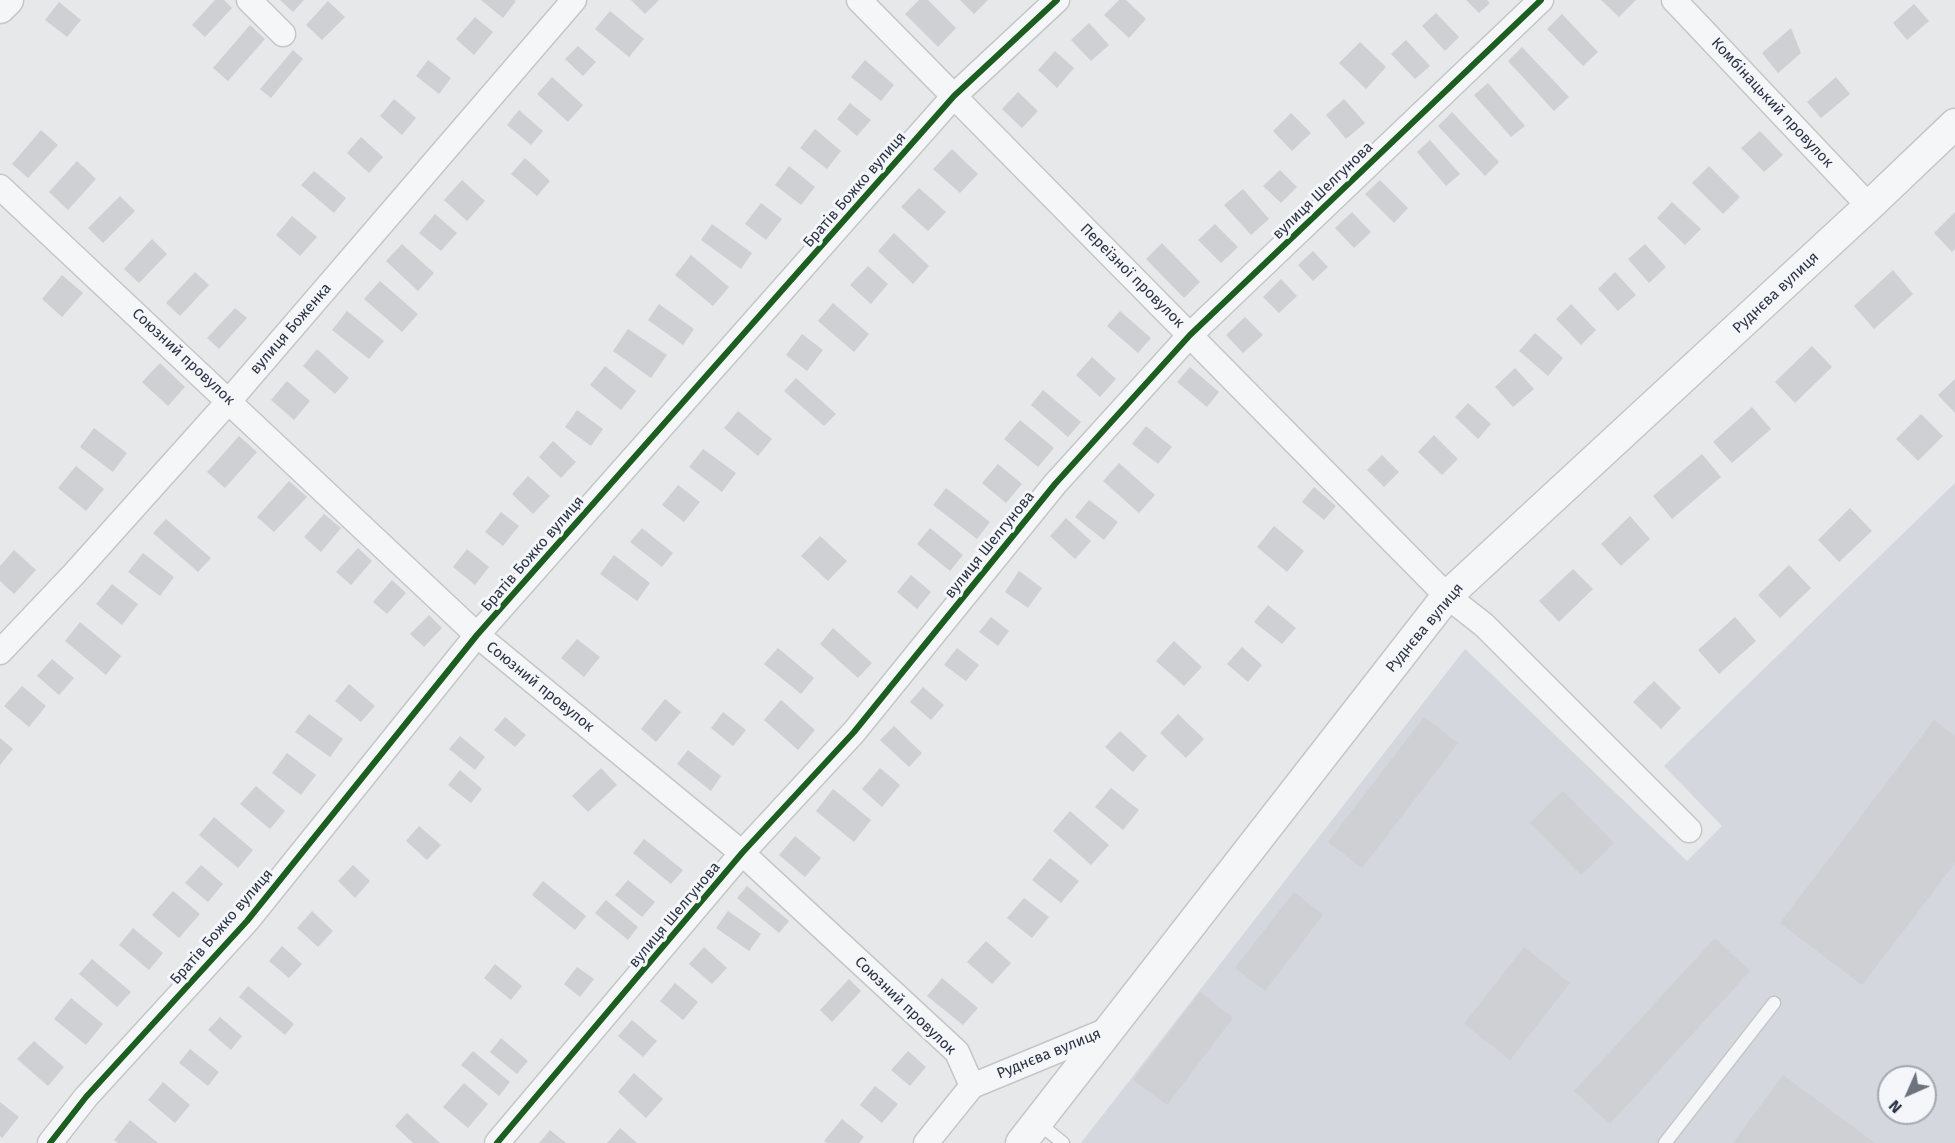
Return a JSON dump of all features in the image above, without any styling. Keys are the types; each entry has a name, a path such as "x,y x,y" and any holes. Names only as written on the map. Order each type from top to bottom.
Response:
{"street":[{"path":"0,8 8,0"},
{"path":"249,0 283,34"},
{"name":"вулиця Боженка","path":"0,651 74,574 229,400 574,0"},
{"name":"Переїзної провулок","path":"859,0 1447,596 1484,625 1689,830"},
{"name":"Братів Божко вулиця","path":"50,1143 86,1097 248,921 477,635 954,96 1057,0"},
{"name":"вулиця Шелгунова","path":"497,1143 742,853 854,732 1055,484 1190,336 1541,0"},
{"name":"Комбінацький провулок","path":"1674,0 1869,206"},
{"name":"Руднєва вулиця","path":"926,1143 972,1086 1110,1029 1447,596 1955,124"},
{"name":"Союзний провулок","path":"0,187 477,635 742,853 957,1052 972,1086"},
{"path":"1029,1133 1110,1029"}],"lane":[{"path":"1665,1143 1774,1003"},
{"path":"1029,1133 1063,1143"}],"shaded area":[{"path":"1955,483 1955,1143 1081,1143 1465,649 1687,861 1722,826 1664,766"}],"building":[{"path":"215,0 224,0 232,8 205,37 192,25"},
{"path":"280,0 304,0 293,12"},
{"path":"481,0 514,0 516,1 503,18"},
{"path":"631,0 659,0 645,14"},
{"path":"919,0 928,0 956,28 938,47 905,14"},
{"path":"960,0 988,0 974,14"},
{"path":"1119,0 1126,0 1146,19 1129,38 1104,15"},
{"path":"1466,0 1487,0 1490,3 1479,13"},
{"path":"1601,0 1636,0 1619,17"},
{"path":"328,1 345,17 322,40 306,25"},
{"path":"59,2 81,20 67,37 45,20"},
{"path":"1914,4 1929,21 1907,40 1893,23"},
{"path":"610,11 644,39 629,57 595,29"},
{"path":"1436,13 1459,37 1445,51 1422,26"},
{"path":"1562,14 1598,52 1583,66 1547,29"},
{"path":"475,17 493,32 474,55 456,39"},
{"path":"1089,23 1109,45 1091,61 1071,40"},
{"path":"250,25 265,39 228,81 213,68"},
{"path":"1791,28 1801,53 1778,73 1762,53"},
{"path":"1406,40 1430,66 1415,79 1391,54"},
{"path":"1360,42 1386,67 1366,89 1339,63"},
{"path":"578,46 596,62 583,76 565,59"},
{"path":"1522,47 1569,97 1554,111 1508,61"},
{"path":"293,50 303,59 271,98 260,89"},
{"path":"1055,51 1074,68 1057,88 1038,70"},
{"path":"428,60 451,78 439,94 416,76"},
{"path":"865,60 894,85 881,101 851,77"},
{"path":"552,77 583,105 568,122 537,94"},
{"path":"1836,77 1850,94 1821,118 1807,102"},
{"path":"1488,83 1525,126 1511,137 1474,95"},
{"path":"1018,92 1038,111 1022,128 1002,109"},
{"path":"394,99 416,118 402,135 380,116"},
{"path":"1344,99 1365,123 1346,139 1326,115"},
{"path":"850,103 871,120 857,136 837,119"},
{"path":"519,110 543,131 531,145 507,125"},
{"path":"1452,112 1499,162 1485,176 1438,126"},
{"path":"1291,113 1311,133 1292,151 1273,131"},
{"path":"815,129 841,151 827,169 800,148"},
{"path":"41,130 58,145 28,178 12,164"},
{"path":"1760,131 1783,155 1764,172 1741,148"},
{"path":"361,137 383,157 369,173 347,153"},
{"path":"1430,140 1460,174 1446,186 1417,152"},
{"path":"952,149 978,174 960,193 933,169"},
{"path":"525,158 550,181 537,196 511,174"},
{"path":"77,161 96,179 68,210 49,192"},
{"path":"789,166 815,187 801,205 775,185"},
{"path":"1709,166 1740,197 1723,214 1692,183"},
{"path":"1280,170 1297,187 1281,203 1263,186"},
{"path":"314,171 346,198 334,213 301,185"},
{"path":"462,180 485,201 467,221 444,200"},
{"path":"1380,180 1408,208 1394,223 1365,194"},
{"path":"919,188 946,212 928,231 901,207"},
{"path":"1243,189 1269,219 1251,235 1224,205"},
{"path":"120,196 135,211 103,243 88,228"},
{"path":"1672,202 1701,229 1685,245 1657,218"},
{"path":"761,203 782,219 766,240 745,224"},
{"path":"1352,212 1371,232 1354,248 1335,228"},
{"path":"1955,212 1955,249 1952,252 1934,233"},
{"path":"435,214 457,233 441,251 419,233"},
{"path":"292,216 317,237 300,256 276,235"},
{"path":"712,224 752,253 741,269 701,240"},
{"path":"1215,224 1238,247 1221,263 1198,240"},
{"path":"894,233 929,266 913,284 878,251"},
{"path":"152,239 167,254 139,283 124,269"},
{"path":"1162,243 1200,282 1184,298 1146,259"},
{"path":"402,244 434,273 418,291 386,261"},
{"path":"1645,244 1666,267 1649,283 1628,259"},
{"path":"1313,251 1328,267 1313,281 1298,265"},
{"path":"691,255 729,287 713,306 675,275"},
{"path":"868,266 888,284 871,304 850,285"},
{"path":"1893,270 1913,294 1874,329 1854,306"},
{"path":"195,272 209,285 180,316 166,303"},
{"path":"1615,272 1636,295 1618,311 1598,289"},
{"path":"62,275 83,293 62,317 42,299"},
{"path":"1281,279 1297,296 1279,313 1263,297"},
{"path":"380,281 418,314 402,332 364,299"},
{"path":"833,303 869,334 854,352 818,321"},
{"path":"659,304 694,329 683,345 648,320"},
{"path":"1571,304 1596,330 1581,345 1556,319"},
{"path":"235,308 247,318 219,349 207,338"},
{"path":"347,311 384,341 369,359 332,330"},
{"path":"1120,311 1151,338 1138,353 1107,326"},
{"path":"1245,317 1263,335 1243,353 1226,335"},
{"path":"628,329 667,355 651,378 613,351"},
{"path":"1535,333 1563,358 1548,376 1519,351"},
{"path":"802,334 823,350 807,371 786,355"},
{"path":"1812,346 1832,367 1795,403 1775,382"},
{"path":"317,349 349,378 335,394 303,366"},
{"path":"1092,357 1116,379 1100,397 1076,375"},
{"path":"160,363 185,387 168,406 142,382"},
{"path":"605,366 636,391 621,410 590,385"},
{"path":"1190,367 1219,392 1207,407 1177,382"},
{"path":"1515,368 1534,389 1513,407 1495,387"},
{"path":"796,378 836,414 824,426 784,391"},
{"path":"1955,379 1955,413 1938,395"},
{"path":"287,381 310,401 294,420 271,400"},
{"path":"1043,390 1081,422 1068,437 1031,405"},
{"path":"1468,403 1491,424 1478,439 1455,417"},
{"path":"1752,407 1771,429 1732,463 1713,442"},
{"path":"577,410 603,429 591,446 565,427"},
{"path":"738,411 772,439 758,456 724,428"},
{"path":"1921,414 1943,436 1918,461 1896,439"},
{"path":"1020,420 1054,448 1038,467 1004,439"},
{"path":"1146,426 1172,447 1158,464 1132,444"},
{"path":"94,428 127,453 113,472 80,447"},
{"path":"1434,435 1458,459 1442,475 1418,452"},
{"path":"239,436 257,452 225,488 207,472"},
{"path":"553,441 576,462 561,478 539,457"},
{"path":"703,449 736,473 722,492 689,467"},
{"path":"1702,454 1721,477 1672,519 1653,496"},
{"path":"1382,455 1399,472 1384,487 1367,470"},
{"path":"1119,463 1155,495 1139,513 1103,481"},
{"path":"998,464 1022,484 1006,503 982,483"},
{"path":"76,466 104,489 86,511 58,488"},
{"path":"528,476 550,496 533,514 512,494"},
{"path":"289,481 307,497 274,532 257,517"},
{"path":"678,485 700,502 684,522 662,505"},
{"path":"1314,487 1336,506 1324,520 1302,502"},
{"path":"946,488 990,522 977,539 933,505"},
{"path":"1089,500 1118,522 1104,540 1075,517"},
{"path":"1850,508 1872,531 1839,562 1818,540"},
{"path":"501,512 519,526 503,546 485,532"},
{"path":"324,514 341,528 321,552 304,537"},
{"path":"1630,516 1650,539 1621,566 1601,544"},
{"path":"1066,518 1091,541 1075,559 1050,536"},
{"path":"166,519 211,558 198,572 153,533"},
{"path":"1274,526 1304,551 1287,572 1257,547"},
{"path":"642,528 673,553 662,567 630,542"},
{"path":"930,528 963,555 950,571 917,544"},
{"path":"820,536 847,561 828,581 801,556"},
{"path":"358,548 372,561 351,585 336,572"},
{"path":"467,549 489,567 475,585 453,567"},
{"path":"14,550 36,570 14,594 0,581 0,566"},
{"path":"143,553 174,577 160,596 128,572"},
{"path":"614,555 650,583 637,601 600,574"},
{"path":"1789,565 1811,588 1780,618 1758,595"},
{"path":"1573,569 1593,589 1559,622 1539,601"},
{"path":"1019,571 1042,588 1028,608 1005,592"},
{"path":"911,575 931,592 917,609 897,592"},
{"path":"392,580 406,593 387,614 373,602"},
{"path":"112,584 138,604 122,625 96,604"},
{"path":"1268,605 1296,628 1282,644 1254,622"},
{"path":"429,615 442,628 424,647 410,634"},
{"path":"991,617 1009,631 998,646 979,632"},
{"path":"1735,617 1756,641 1719,674 1698,650"},
{"path":"80,622 121,656 106,675 65,641"},
{"path":"833,628 872,663 858,678 820,644"},
{"path":"577,639 600,657 584,677 561,658"},
{"path":"1174,641 1202,667 1184,686 1156,661"},
{"path":"1242,647 1262,665 1248,682 1227,664"},
{"path":"778,648 814,678 801,694 764,664"},
{"path":"957,648 979,665 966,681 944,665"},
{"path":"52,659 74,678 59,695 37,676"},
{"path":"1654,681 1681,708 1661,729 1633,702"},
{"path":"349,684 375,706 361,722 335,701"},
{"path":"22,686 46,706 29,727 4,706"},
{"path":"923,687 944,705 931,720 910,702"},
{"path":"665,699 681,712 656,742 641,729"},
{"path":"781,700 815,730 798,750 764,720"},
{"path":"723,712 746,730 733,746 711,728"},
{"path":"309,714 343,739 330,757 295,732"},
{"path":"1178,714 1204,739 1186,758 1160,733"},
{"path":"505,717 526,735 515,747 494,730"},
{"path":"1424,717 1458,743 1362,868 1328,842"},
{"path":"1934,720 1955,736 1955,863 1862,985 1780,923"},
{"path":"894,726 922,753 909,767 880,740"},
{"path":"1120,731 1147,756 1133,772 1105,747"},
{"path":"460,736 485,757 475,770 449,749"},
{"path":"0,738 13,749 0,765"},
{"path":"688,750 721,776 711,791 677,764"},
{"path":"287,753 316,775 301,795 272,773"},
{"path":"601,768 617,785 588,812 572,796"},
{"path":"880,768 900,785 882,807 862,789"},
{"path":"460,770 482,789 471,803 448,785"},
{"path":"256,786 285,811 270,829 240,804"},
{"path":"1111,788 1139,810 1123,830 1095,807"},
{"path":"833,789 871,820 854,842 816,811"},
{"path":"1563,791 1614,843 1581,875 1530,823"},
{"path":"1070,811 1109,845 1091,865 1053,831"},
{"path":"214,817 253,850 238,868 199,835"},
{"path":"419,826 441,845 427,860 406,841"},
{"path":"795,836 821,858 805,877 779,855"},
{"path":"644,839 683,870 671,884 633,853"},
{"path":"1050,858 1079,881 1061,903 1032,880"},
{"path":"201,865 223,884 208,902 185,883"},
{"path":"353,865 370,881 355,898 338,881"},
{"path":"628,880 655,902 642,917 615,895"},
{"path":"543,881 586,916 575,930 532,895"},
{"path":"747,886 789,921 779,933 737,898"},
{"path":"173,891 200,914 179,938 152,915"},
{"path":"1294,892 1323,915 1265,991 1235,968"},
{"path":"1024,898 1049,917 1032,938 1007,918"},
{"path":"606,900 638,927 628,940 595,913"},
{"path":"312,911 333,931 318,947 297,928"},
{"path":"728,911 761,934 749,951 716,928"},
{"path":"133,928 163,953 149,970 119,945"},
{"path":"1715,938 1750,971 1610,1124 1574,1091"},
{"path":"986,941 1011,963 992,984 967,962"},
{"path":"282,946 302,964 289,978 269,961"},
{"path":"704,947 727,968 712,984 689,964"},
{"path":"1524,947 1570,983 1510,1060 1464,1024"},
{"path":"92,959 131,992 117,1007 79,974"},
{"path":"495,964 522,986 511,1000 484,978"},
{"path":"577,967 594,979 580,997 564,984"},
{"path":"942,978 978,1008 963,1025 927,996"},
{"path":"849,979 861,991 832,1022 820,1010"},
{"path":"675,983 698,1002 683,1020 660,1001"},
{"path":"248,986 294,1024 285,1035 239,997"},
{"path":"1200,992 1233,1018 1167,1105 1133,1080"},
{"path":"71,998 103,1024 86,1045 54,1019"},
{"path":"220,1017 242,1036 231,1050 208,1030"},
{"path":"632,1020 657,1041 643,1057 618,1036"},
{"path":"501,1038 528,1061 517,1074 490,1052"},
{"path":"34,1041 64,1067 48,1086 17,1059"},
{"path":"190,1049 219,1072 208,1086 179,1063"},
{"path":"473,1051 510,1082 499,1096 461,1065"},
{"path":"908,1051 926,1067 910,1086 891,1070"},
{"path":"634,1073 663,1099 646,1118 618,1092"},
{"path":"1783,1075 1875,1143 1733,1143"},
{"path":"163,1082 190,1105 175,1123 148,1100"},
{"path":"464,1083 488,1104 468,1128 443,1107"},
{"path":"875,1086 898,1104 882,1123 860,1105"},
{"path":"0,1102 19,1117 2,1138 0,1136"},
{"path":"407,1113 440,1143 413,1143 395,1126"},
{"path":"842,1119 864,1137 859,1143 827,1143 824,1141"},
{"path":"130,1120 158,1143 118,1143 114,1140"},
{"path":"620,1128 637,1143 607,1143"},
{"path":"550,1130 566,1143 539,1143"}],"cycle path":[{"path":"50,1143 86,1097 247,921 477,635 954,96 1057,0"},
{"path":"497,1143 742,853 854,732 1055,484 1190,335 1541,0"}]}
